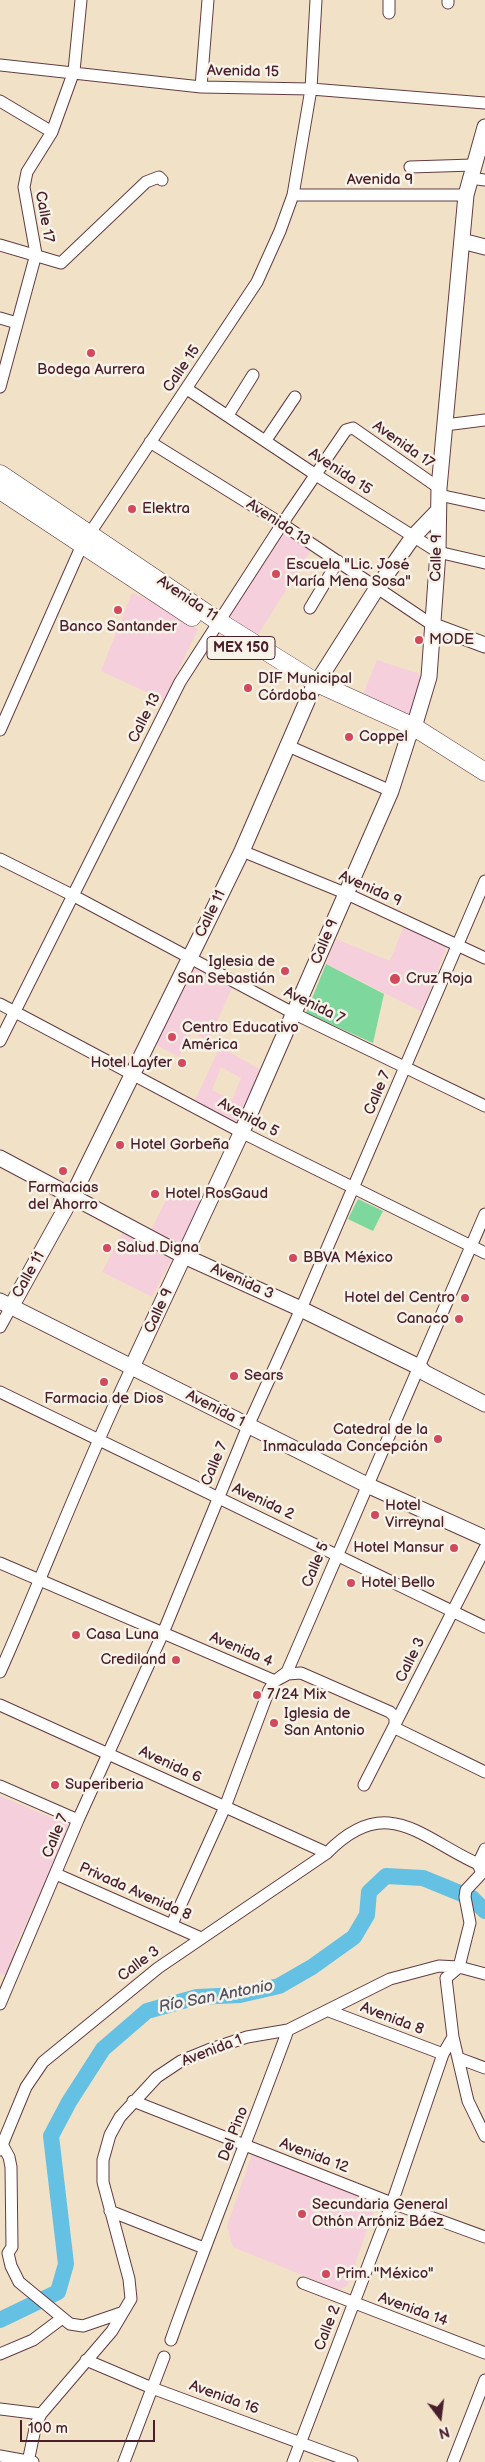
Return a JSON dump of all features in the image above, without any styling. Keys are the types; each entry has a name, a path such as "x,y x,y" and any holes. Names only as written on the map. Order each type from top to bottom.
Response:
{"main road":[{"name":"Calle 9","path":"132,1367 242,1132 391,791 429,677 438,552 439,492 466,195 485,126"},
{"path":"462,241 485,247"},
{"name":"Avenida 11","path":"0,474 86,539 215,626 314,688 411,732 485,772"},
{"name":"Avenida 11","path":"0,490 86,539"},
{"name":"Calle 11","path":"6,1304 73,1195 188,958 242,852 286,745 314,688 377,588 413,537 438,511"},
{"name":"Avenida 13","path":"434,626 485,645"},
{"name":"Avenida 11","path":"411,732 485,785"},
{"name":"Avenida 3","path":"0,1158 73,1195 184,1256 301,1309 419,1367 425,1373 485,1404"},
{"name":"Avenida 1","path":"6,1304 367,1485 485,1538"}],"street":[{"name":"Calle 17","path":"0,387 36,254 24,187 27,172 52,132 74,72 81,0"},
{"path":"202,86 208,0"},
{"name":"Calle 15","path":"0,730 86,539 257,282 280,231 293,195 311,89 316,0"},
{"path":"388,14 390,0"},
{"name":"Avenida 15","path":"0,65 202,86 311,89 485,103"},
{"path":"0,101 52,132"},
{"path":"410,167 471,172 485,180"},
{"path":"0,245 36,254 59,263 64,261 146,182 159,177 162,180"},
{"name":"Avenida 9","path":"293,195 466,195"},
{"path":"0,318 18,323"},
{"path":"228,415 253,375"},
{"name":"Avenida 15","path":"187,388 316,475 438,552 485,563"},
{"path":"266,440 295,397"},
{"path":"445,425 485,420"},
{"name":"Avenida 17","path":"349,428 353,428 439,492"},
{"name":"Calle 13","path":"0,1041 180,682 282,524 349,428"},
{"name":"Avenida 13","path":"150,442 282,524 434,626"},
{"path":"439,492 485,505"},
{"path":"310,608 338,561"},
{"path":"286,745 391,791"},
{"name":"Avenida 9","path":"242,852 345,893 485,958"},
{"name":"Avenida 7","path":"0,859 74,896 295,1014 485,1106"},
{"name":"Calle 7","path":"0,2004 4,1982 56,1874 78,1820 110,1754 163,1633 217,1497 301,1309 485,881"},
{"name":"Avenida 5","path":"0,1004 242,1132 485,1253"},
{"name":"Calle 5","path":"172,1924 225,1807 269,1690 275,1680 287,1672 336,1554 485,1214"},
{"name":"Calle 11","path":"0,1327 6,1304"},
{"name":"Calle 9","path":"0,1672 41,1581 97,1440 132,1367"},
{"name":"Avenida 2","path":"0,1392 485,1627"},
{"name":"Calle 3","path":"364,1785 395,1728 485,1548"},
{"name":"Avenida 4","path":"0,1562 275,1680 288,1674 301,1673 390,1712 394,1717 395,1728"},
{"name":"Avenida 6","path":"0,1705 327,1853"},
{"path":"395,1728 485,1772"},
{"path":"0,1786 78,1820"},
{"name":"Calle 3","path":"1,2148 26,2087 43,2062 111,2004 158,1968 327,1853 345,1836 371,1824 390,1822 417,1829 482,1871"},
{"path":"485,1849 482,1871 468,1886 465,1897 470,1923 459,1967 446,1978 453,2036 468,2101 485,2136"},
{"name":"Privada Avenida 8","path":"56,1874 201,1938"},
{"name":"Avenida 1","path":"30,2461 36,2424 41,2414 112,2331 131,2299 129,2279 103,2182 103,2160 110,2135 120,2117 133,2101 156,2077 181,2061 247,2037 288,2030 390,1979 439,1966 459,1967 485,1974"},
{"name":"Avenida 8","path":"329,2011 443,2054"},
{"name":"Del Pino","path":"171,2340 204,2248 246,2146 288,2030"},
{"name":"Calle 2","path":"293,2462 392,2203 443,2054 453,2036"},
{"path":"458,2058 485,2068"},
{"name":"Avenida 12","path":"133,2101 392,2203 485,2236"},
{"path":"1,2148 9,2157 10,2167 12,2247 4,2254 19,2282 59,2317 70,2324 83,2326 121,2313"},
{"path":"110,2212 204,2248"},
{"name":"Avenida 14","path":"303,2283 353,2304 485,2353"},
{"path":"0,2354 33,2340 59,2317"},
{"path":"124,2462 164,2357"},
{"name":"Avenida 16","path":"86,2360 152,2388 352,2462"},
{"path":"454,2462 485,2380"},
{"path":"0,2409 41,2414"},
{"path":"0,2456 30,2461"}],"shaded area":[{"name":"Escuela \"Lic. José María Mena Sosa\"","path":"283,530 312,548 256,638 231,621 231,615"},
{"path":"132,593 151,601 198,629 164,700 101,671"},
{"path":"377,660 423,675 412,718 361,699"},
{"name":"Cruz Roja","path":"405,923 448,943 422,1012 326,964 336,939 390,961"},
{"path":"191,967 233,986 208,1041 191,1032 179,1057 153,1043"},
{"path":"220,1047 263,1071 239,1125 195,1100","holes":["221,1067 241,1078 232,1100 212,1090"]},
{"path":"173,1186 204,1202 182,1249 150,1232"},
{"path":"124,1230 173,1256 152,1297 102,1272"},
{"path":"0,1796 71,1826 14,1949 19,1952 9,1976 0,1974"},
{"name":"Secundaria General Othón Arróniz Báez","path":"252,2154 377,2202 347,2286 339,2290 233,2247 227,2226"}],"green space":[{"path":"326,964 384,994 373,1043 306,1013"},
{"path":"358,1199 383,1211 373,1231 348,1219"}],"waterway":[{"name":"Río San Antonio","path":"0,2320 58,2292 66,2264 51,2136 69,2102 103,2049 147,2011 197,1997 240,1995 279,1986 312,1967 354,1937 367,1915 369,1892 386,1876 423,1878 472,1898 485,1911"}],"place":[{"name":"Bodega Aurrera","path":"91,353"},
{"name":"Elektra","path":"132,509"},
{"name":"Escuela \"Lic. José María Mena Sosa\"","path":"276,574"},
{"name":"Banco Santander","path":"118,610"},
{"name":"MODE","path":"419,640"},
{"name":"DIF Municipal Córdoba","path":"248,688"},
{"name":"Coppel","path":"349,737"},
{"name":"Iglesia de San Sebastián","path":"285,971"},
{"name":"Cruz Roja","path":"395,979"},
{"name":"Centro Educativo América","path":"172,1037"},
{"name":"Hotel Layfer","path":"182,1063"},
{"name":"Hotel Gorbeña","path":"120,1145"},
{"name":"Farmacias del Ahorro","path":"63,1171"},
{"name":"Hotel RosGaud","path":"155,1194"},
{"name":"Salud Digna","path":"107,1248"},
{"name":"BBVA México","path":"293,1258"},
{"name":"Hotel del Centro","path":"465,1298"},
{"name":"Canaco","path":"459,1319"},
{"name":"Sears","path":"234,1376"},
{"name":"Farmacia de Dios","path":"104,1382"},
{"name":"Catedral de la Inmaculada Concepción","path":"438,1439"},
{"name":"Hotel Virreynal","path":"375,1515"},
{"name":"Hotel Mansur","path":"454,1548"},
{"name":"Hotel Bello","path":"351,1583"},
{"name":"Casa Luna","path":"76,1635"},
{"name":"Crediland","path":"176,1660"},
{"name":"7/24 Mix","path":"257,1695"},
{"name":"Iglesia de San Antonio","path":"274,1723"},
{"name":"Superiberia","path":"55,1785"},
{"name":"Secundaria General Othón Arróniz Báez","path":"302,2214"},
{"name":"Prim. \"México\"","path":"326,2274"}]}
